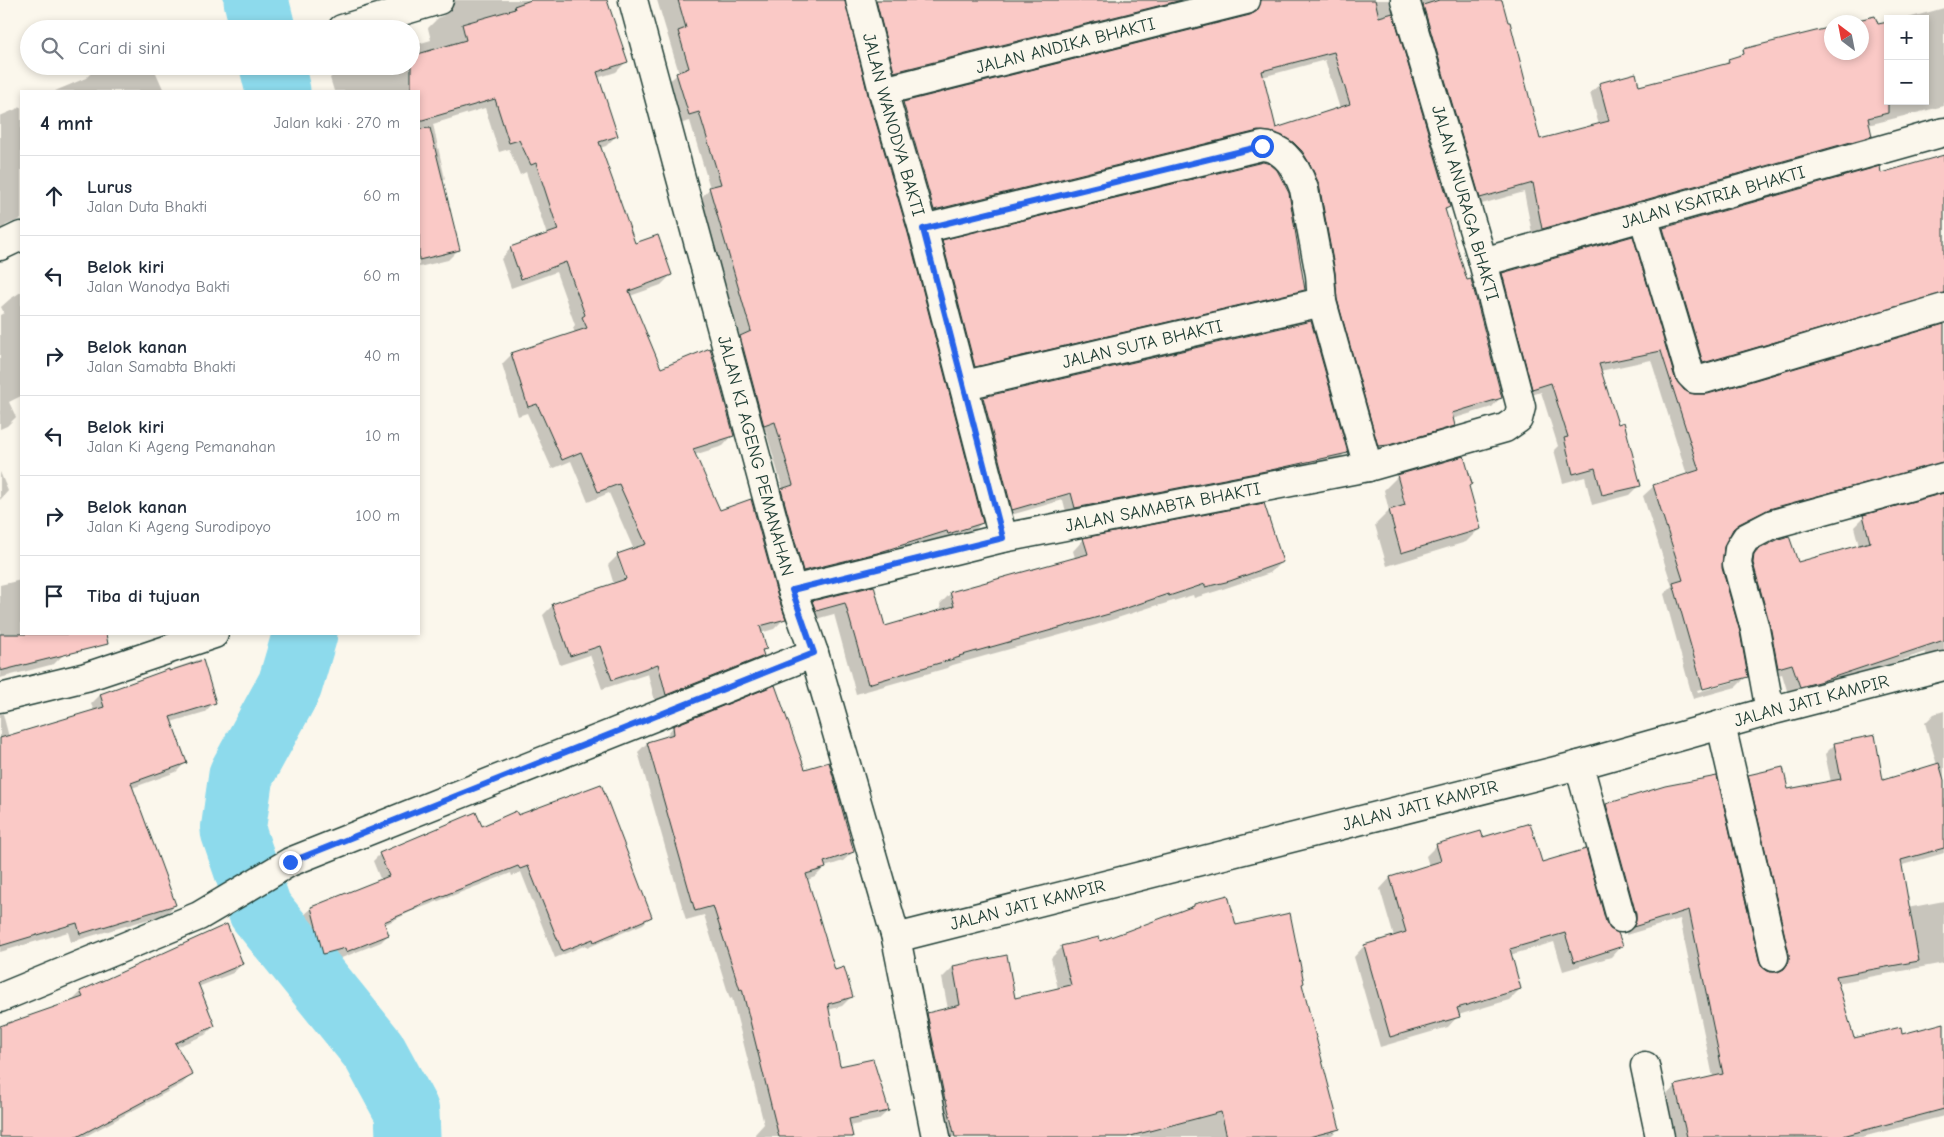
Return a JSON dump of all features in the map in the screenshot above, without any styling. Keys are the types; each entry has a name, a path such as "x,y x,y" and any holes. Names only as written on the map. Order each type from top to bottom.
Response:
{"street":[{"path":"372,20 439,0"},
{"name":"JALAN KI AGENG PEMANAHAN","path":"633,0 792,590 814,653 896,938 936,1137"},
{"name":"JALAN WANODYA BAKTI","path":"860,0 965,386 1003,538"},
{"name":"JALAN ANDIKA BHAKTI","path":"884,91 1246,0"},
{"name":"JALAN ANURAGA BHAKTI","path":"1405,0 1483,262 1521,407"},
{"name":"JALAN KSATRIA BHAKTI","path":"1483,262 1944,132"},
{"path":"923,229 1262,146 1273,146 1281,152 1300,177 1304,189 1320,275 1322,302 1368,467"},
{"path":"1643,216 1690,374 1695,379 1704,379 1944,308"},
{"path":"0,246 20,236"},
{"name":"JALAN SUTA BHAKTI","path":"965,386 1322,302"},
{"name":"JALAN SAMABTA BHAKTI","path":"792,590 1003,538 1368,467 1505,428 1518,419 1521,407"},
{"path":"1770,711 1756,629 1737,564 1739,549 1746,538 1773,524 1944,477"},
{"path":"0,698 86,677 166,641 207,635"},
{"path":"0,998 199,916 290,862 814,653"},
{"name":"JALAN JATI KAMPIR","path":"896,938 1578,765 1770,711 1944,666"},
{"path":"1721,725 1774,957"},
{"path":"1578,765 1621,918"},
{"path":"1645,1066 1660,1137"}],"building":[{"path":"531,0 607,0 628,62 597,72 618,136 599,142 635,243 658,235 672,275 629,291 661,368 710,348 734,436 693,449 720,510 751,499 777,594 786,619 760,626 767,649 762,650 764,656 666,695 658,664 612,680 600,646 570,656 552,604 626,579 617,554 646,544 619,484 598,492 581,452 562,460 537,404 528,407 511,353 587,328 582,317 585,315 566,262 521,279 510,247 558,230 536,163 531,165 519,140 509,143 495,99 420,121 420,90 411,90 411,75 420,75 420,53 466,40 462,24 515,9 514,6"},
{"path":"678,0 845,0 868,95 908,233 983,523 948,534 947,531 877,553 803,571 781,489 793,485 775,422 764,426 740,336 751,331 709,187 721,184 699,112 689,115 676,73 689,68 678,31 686,28"},
{"path":"876,0 1182,0 894,72"},
{"path":"1261,0 1375,0 1379,17 1393,13 1450,207 1445,209 1467,280 1471,279 1502,398 1452,413 1455,426 1389,445 1378,446 1337,299 1335,272 1319,184 1302,151 1293,142 1276,133 1258,131 934,210 903,102 1250,15 1257,11","holes":["1334,52 1350,104 1276,128 1262,71"]},
{"path":"1439,0 1502,0 1508,22 1510,22 1540,139 1609,121 1599,83 1636,73 1639,86 1729,63 1728,59 1744,54 1743,49 1824,29 1824,60 1869,60 1869,17 1875,16 1878,24 1884,23 1884,105 1888,105 1888,113 1868,118 1872,136 1542,229 1533,183 1480,198 1423,5"},
{"path":"430,128 460,250 420,260 420,129"},
{"path":"1944,155 1944,293 1703,363 1663,228 1880,166 1881,173"},
{"path":"1263,162 1270,164 1277,170 1289,193 1305,290 975,367 942,240"},
{"path":"1633,236 1675,378 1684,390 1694,394 1708,394 1944,324 1944,462 1769,509 1733,529 1724,547 1722,568 1740,632 1748,677 1703,689 1673,583 1683,580 1653,485 1699,470 1661,351 1599,364 1618,424 1624,422 1641,486 1602,495 1595,468 1573,474 1564,438 1568,437 1551,383 1532,389 1502,273"},
{"path":"1311,321 1348,453 1075,508 1071,493 1012,510 983,397"},
{"path":"1464,456 1472,484 1469,486 1481,529 1401,553 1389,510 1405,505 1397,475"},
{"path":"1944,493 1944,640 1800,687 1792,664 1778,668 1770,625 1753,563 1754,554 1757,550 1789,536 1798,562 1870,542 1863,515"},
{"path":"1264,503 1283,562 1230,581 1205,587 1205,584 1169,596 1168,594 1109,614 959,656 868,684 845,603 816,611 812,601 874,586 885,626 954,606 950,592 1088,554 1083,538"},
{"path":"0,634 106,635 108,644 0,671"},
{"path":"203,660 216,703 170,717 187,763 131,783 176,905 80,934 77,923 0,946 0,738 104,707 100,694 169,669 169,671"},
{"path":"775,685 805,769 829,762 854,852 824,862 826,868 806,874 835,970 844,967 853,997 828,1004 840,1066 873,1059 889,1111 849,1119 853,1137 779,1137 742,989 740,990 713,906 695,911 647,742 674,734 673,726"},
{"path":"1875,735 1883,780 1939,763 1944,780 1944,848 1901,860 1919,961 1836,976 1854,1038 1901,1027 1902,1034 1944,1023 1944,1109 1839,1137 1687,1137 1675,1085 1723,1074 1689,910 1633,927 1636,921 1636,914 1606,804 1665,786 1717,776 1759,960 1762,967 1769,972 1778,972 1784,969 1789,962 1789,954 1748,775 1783,767 1788,789 1841,779 1834,743"},
{"path":"601,784 652,917 594,942 593,939 562,951 528,866 520,869 518,866 415,907 415,909 384,922 389,935 346,952 345,948 323,954 311,907 389,876 379,853 476,812 482,826 516,811 518,815"},
{"path":"1530,823 1542,862 1586,849 1606,922 1610,929 1618,933 1623,946 1574,962 1565,933 1510,949 1521,989 1457,1008 1460,1017 1390,1037 1364,945 1406,932 1390,877 1441,861 1436,844 1481,831 1483,837"},
{"path":"1228,895 1236,925 1290,913 1304,983 1302,984 1340,1129 1309,1137 1227,1137 1221,1112 1127,1137 955,1137 945,1100 927,1013 960,1005 953,966 1007,955 1015,998 1071,985 1061,946 1099,937 1100,941 1194,906 1194,904"},
{"path":"227,924 243,964 198,983 215,1026 175,1043 193,1075 77,1137 0,1137 0,1026 83,997 80,991"}],"waterway":[{"path":"256,0 261,20"},
{"path":"274,75 278,90"},
{"path":"305,635 290,685 241,775 233,831 260,910 374,1051 407,1112 408,1137"}],"route":[{"path":"290,862 814,653 792,590 839,580 1003,538 923,229 1262,146"}]}
